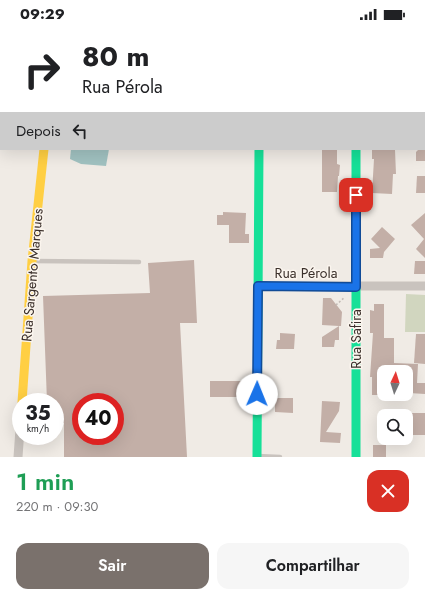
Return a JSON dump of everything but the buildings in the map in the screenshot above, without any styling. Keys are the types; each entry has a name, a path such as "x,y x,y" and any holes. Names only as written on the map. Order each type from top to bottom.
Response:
{"street":[{"name":"Rua Sargento Marques","path":"23,393 32,261 44,150"},
{"path":"257,457 259,150"},
{"name":"Rua Safira","path":"356,150 356,457"},
{"name":"Rua Pérola","path":"258,286 425,286"},
{"path":"18,457 19,445"}],"lane":[{"path":"32,261 139,262"},
{"path":"257,457 280,457"}],"path":[{"path":"336,304 348,296"}],"green space":[{"path":"406,294 425,295 425,332 405,332"}],"water":[{"path":"71,150 109,150 106,166 81,164 70,159"}],"traffic: fast":[{"path":"257,457 259,150"},
{"path":"356,150 356,457"}],"traffic: slow":[{"path":"23,393 32,261 44,150"}],"route":[{"path":"257,394 258,286 356,287 356,195"}]}
